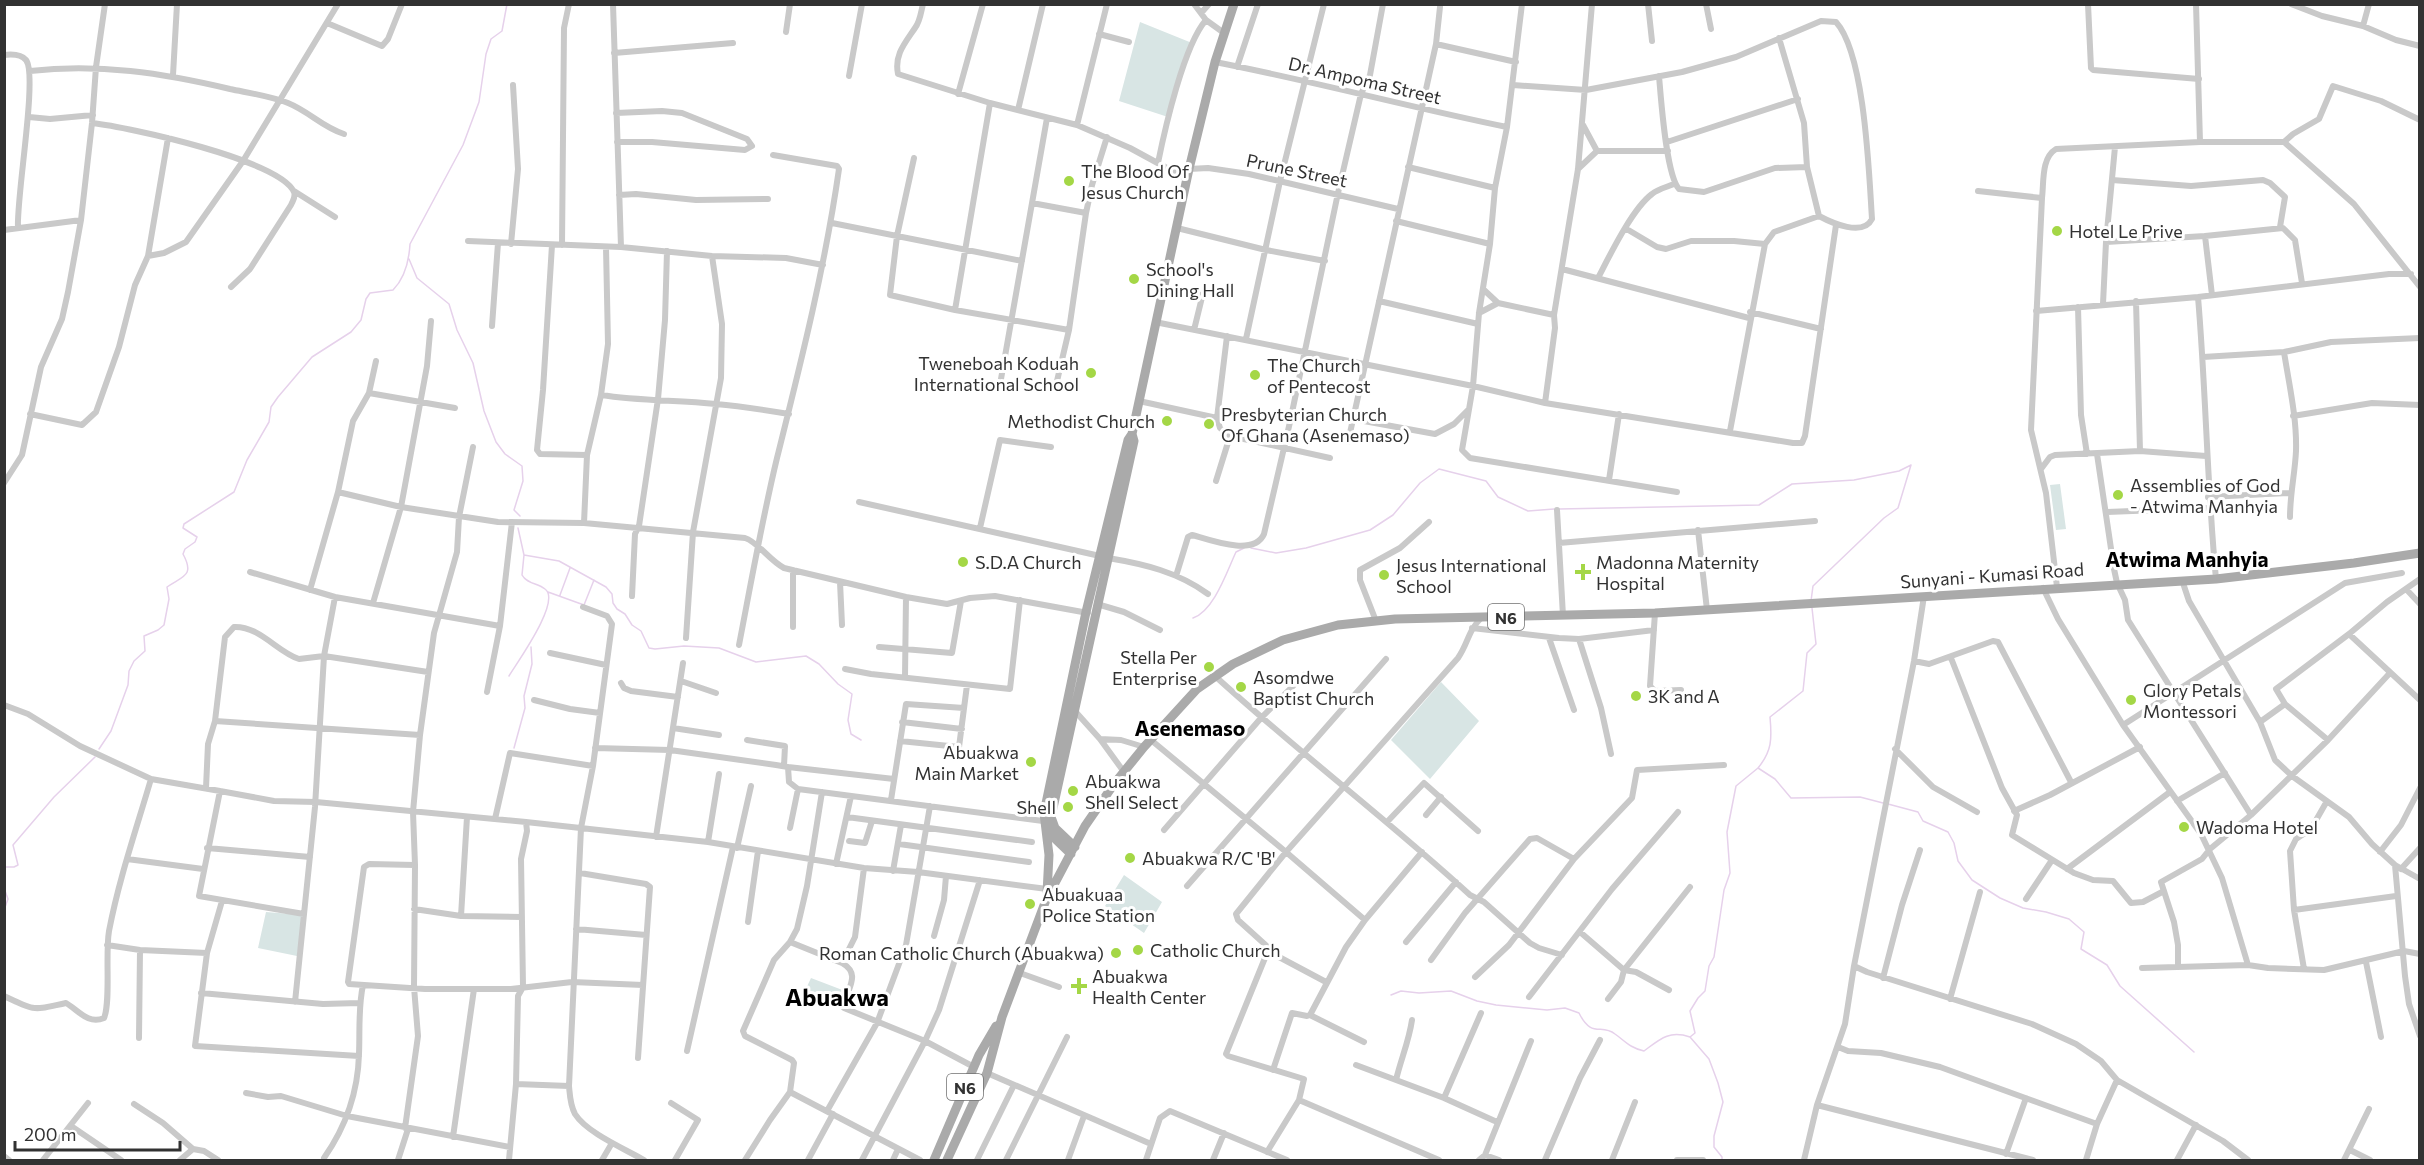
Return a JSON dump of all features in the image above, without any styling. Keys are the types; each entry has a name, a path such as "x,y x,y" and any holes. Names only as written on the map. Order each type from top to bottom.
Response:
{"main road":[{"path":"1046,900 1049,855 1045,825 1189,169 1215,63 1234,4"},
{"name":"Sunyani - Kumasi Road","path":"1707,610 2117,583 2216,579 2420,553"},
{"path":"1073,851 1054,826 1051,817 1074,710 1090,613 1097,604 1104,557"},
{"name":"N6","path":"934,1161 974,1067 1002,1017 1046,900 1083,831 1147,743 1197,689 1215,676 1233,664 1283,640 1323,628 1376,621 1707,610"},
{"path":"1045,825 1073,851"},
{"path":"1061,834 1083,831"},
{"name":"N6","path":"946,1161 987,1073 1002,1017"}],"street":[{"path":"4,483 22,455 41,367 62,319 81,220 93,119 96,67 105,4"},
{"path":"173,75 177,4"},
{"path":"148,256 164,253 186,242 243,161 338,4"},
{"path":"327,23 382,46 388,39 402,4"},
{"path":"562,245 564,28 569,4"},
{"path":"613,4 621,247"},
{"path":"786,32 790,4"},
{"path":"849,76 862,4"},
{"path":"923,4 918,23 902,45 897,66 898,74 958,94 1077,125 1107,137 1187,179"},
{"path":"958,94 983,4"},
{"path":"1018,110 1043,4"},
{"path":"1077,125 1107,4"},
{"path":"1194,4 1206,20 1224,33"},
{"path":"1202,12 1209,4"},
{"path":"1237,67 1258,4"},
{"path":"1246,339 1280,181 1324,4"},
{"path":"1176,576 1188,537 1192,535 1231,546 1256,544 1261,541 1285,447 1361,93 1370,75 1383,4"},
{"path":"1522,4 1507,127 1495,188 1490,244 1479,313 1473,386 1462,450 1470,458 1677,492"},
{"path":"1545,403 1554,315 1578,169 1592,4"},
{"path":"1647,4 1652,40"},
{"path":"1706,4 1711,29"},
{"path":"2088,4 2093,70 2199,79"},
{"path":"2196,4 2200,142"},
{"path":"2291,4 2322,16 2362,26 2396,40 2419,45"},
{"path":"2362,26 2369,4"},
{"path":"1348,442 1436,44 1440,7"},
{"path":"1158,163 1178,83 1196,35 1206,20"},
{"path":"1513,85 1586,90 1715,63 1821,21 1836,22 1844,31 1858,83 1863,113 1872,219 1863,227 1836,225 1819,216 1774,232 1765,244 1730,431"},
{"path":"1099,34 1129,42"},
{"path":"1779,38 1804,123 1807,167 1819,216"},
{"path":"614,53 733,43"},
{"path":"1436,44 1516,62"},
{"path":"4,55 13,54 23,57 28,62 30,71 29,117 24,144 18,228"},
{"name":"Dr. Ampoma Street","path":"1215,63 1304,80 1421,109 1507,127"},
{"path":"30,71 96,67 173,75 280,100 308,113 331,130 344,134"},
{"path":"1659,76 1668,151 1674,184 1679,189 1704,192 1775,168 1807,167"},
{"path":"512,244 518,169 513,85"},
{"path":"2284,142 2319,119 2333,86 2381,100 2420,120"},
{"path":"1667,142 1798,99"},
{"path":"955,310 990,103"},
{"path":"616,113 682,113 747,139 752,146 745,150 652,142 617,142"},
{"path":"29,117 93,119 168,138 243,161 268,170 293,190 335,217"},
{"path":"1001,379 1047,118"},
{"path":"1582,123 1597,151"},
{"path":"1057,381 1069,330 1086,213 1107,137"},
{"path":"30,414 82,425 92,418 119,346 135,285 148,256 168,138"},
{"path":"2057,587 2041,470 2031,430 2042,198 2045,165 2051,152 2056,149 2200,142 2284,142 2354,204 2420,287"},
{"path":"2103,304 2115,147"},
{"path":"1578,169 1597,151 1668,151"},
{"path":"739,645 758,547 832,223 838,167 773,155"},
{"path":"914,158 897,236 890,295 955,310 1069,330"},
{"path":"1408,167 1495,188"},
{"name":"Prune Street","path":"1189,169 1208,168 1280,181 1398,209"},
{"path":"2112,180 2191,186 2263,180 2270,183 2285,197 2280,227"},
{"path":"1598,278 1625,228 1652,194 1674,184"},
{"path":"231,287 250,269 291,205 295,196 293,190"},
{"path":"1978,190 2042,198"},
{"path":"619,195 636,194 696,200 768,200"},
{"path":"1032,203 1086,213"},
{"path":"4,230 81,220"},
{"path":"1396,221 1490,244"},
{"path":"832,223 1022,261"},
{"path":"1155,322 1473,386 1545,403 1802,443 1805,436 1836,225"},
{"path":"2106,242 2205,236 2280,227 2295,240 2302,283"},
{"path":"1177,228 1324,261"},
{"path":"1625,228 1657,247 1665,249 1691,241 1765,244"},
{"path":"2205,236 2212,295"},
{"path":"468,241 621,247 712,256 786,258 823,264"},
{"path":"492,326 498,243"},
{"path":"552,245 537,450 540,454 587,456"},
{"path":"584,523 587,456 601,396 609,326 606,247"},
{"path":"632,596 635,534 639,526 658,399 665,320 667,251"},
{"path":"686,638 693,532 722,370 722,324 712,256"},
{"path":"1562,269 1750,315 1821,329"},
{"path":"2036,311 2198,297 2302,283 2411,273"},
{"path":"1194,330 1205,285"},
{"path":"1483,288 1498,303 1554,315"},
{"path":"2198,297 2203,357 2208,497 2216,579"},
{"path":"1379,301 1478,324"},
{"path":"2136,301 2140,451"},
{"path":"1479,313 1498,303"},
{"path":"2078,307 2081,415 2087,454"},
{"path":"373,603 401,507 427,366 431,321"},
{"path":"1227,336 1217,418 1220,428 1230,436 1330,458"},
{"path":"2203,357 2284,352 2331,342 2420,339"},
{"path":"2284,352 2296,451 2290,493 2290,517"},
{"path":"310,590 338,492 353,421 369,393 376,361"},
{"path":"369,393 455,408"},
{"path":"601,396 646,401 658,399 717,404 789,414"},
{"path":"1139,401 1217,418"},
{"path":"2293,416 2372,403 2420,405"},
{"path":"1353,419 1435,434 1454,424 1468,410"},
{"path":"1609,480 1619,414"},
{"path":"1216,481 1230,436"},
{"path":"980,528 1000,440 1051,447"},
{"path":"398,1161 407,1128 418,1036 414,987 416,865 413,812 420,735 435,628 440,617 458,545 459,517 473,447"},
{"path":"2041,470 2050,457 2055,455 2140,451 2206,456"},
{"path":"2097,454 2117,583 2126,600 2128,620 2251,815"},
{"path":"338,492 401,507 498,522 639,526 746,538 774,563 793,570 906,597 947,604 995,596 1090,613"},
{"path":"2208,497 2290,493"},
{"path":"859,502 1141,564 1176,576 1208,594"},
{"path":"2107,512 2209,508"},
{"path":"1557,510 1563,616"},
{"path":"1559,543 1815,521"},
{"path":"487,692 500,626 512,522"},
{"path":"1376,621 1360,580 1360,570 1400,548 1429,522"},
{"path":"1698,530 1707,610"},
{"path":"793,570 793,627"},
{"path":"250,572 335,597 500,626"},
{"path":"2123,725 2345,583 2402,573"},
{"path":"2328,741 2285,704 2277,687 2420,579"},
{"path":"2182,580 2189,601 2260,722 2271,752 2292,776 2349,817 2394,865 2420,879"},
{"path":"840,582 842,625"},
{"path":"2043,588 2058,619 2123,725 2210,849 2234,912 2248,965"},
{"path":"2406,589 2420,604"},
{"path":"1804,1161 1817,1105 1845,1024 1895,749 1914,662 1924,596"},
{"path":"295,1002 316,802 324,656 335,597"},
{"path":"905,678 906,597"},
{"path":"845,669 1006,690 1011,687 1020,600"},
{"path":"879,647 953,653 961,601"},
{"path":"1097,604 1124,612 1160,630"},
{"path":"583,607 611,619 612,629 593,766 580,828 580,873 572,982 569,1086 571,1106 579,1119 612,1143 644,1161"},
{"path":"1655,613 1651,688 1655,691 1682,690"},
{"path":"1326,982 1279,957 1235,916 1286,852 1458,658 1472,628 1482,617"},
{"path":"206,788 208,744 215,721 225,637 234,627 254,632 295,658 324,656 428,672"},
{"path":"1472,628 1549,638 1579,639 1654,630"},
{"path":"2349,634 2389,674 2420,700"},
{"path":"1549,638 1574,710"},
{"path":"1579,639 1601,708 1611,754"},
{"path":"1914,662 1929,664 1993,641 1998,642 2071,782"},
{"path":"550,652 606,665"},
{"path":"1951,657 2002,788 2017,819 2012,835 2052,860 2093,880 2113,880 2132,903 2143,903 2164,891"},
{"path":"1187,886 1386,659"},
{"path":"656,837 683,663"},
{"path":"2178,967 2178,945 2174,922 2161,885 2163,880 2196,864 2210,849 2251,815 2328,741 2389,674"},
{"path":"1164,830 1261,718 1304,675"},
{"path":"1215,676 1261,718 1387,822 1470,895 1477,898 1539,948 1562,955"},
{"path":"681,681 716,693"},
{"path":"621,683 624,688 631,691 678,697"},
{"path":"900,741 958,748 967,685"},
{"path":"534,700 548,705 600,713"},
{"path":"891,800 902,722 908,703 964,708"},
{"path":"2260,722 2285,704"},
{"path":"4,705 28,714 80,746 152,779 274,801 316,802 708,842 864,868 918,872 1047,890"},
{"path":"1074,710 1100,739 1124,772"},
{"path":"215,721 420,735"},
{"path":"902,722 962,729"},
{"path":"673,728 719,735"},
{"path":"1100,739 1147,743 1204,784 1365,920"},
{"path":"747,740 785,746 789,782 798,789 891,800 1045,825"},
{"path":"2014,811 2050,795 2140,747"},
{"path":"595,748 670,750 786,767 894,779"},
{"path":"1895,749 1933,787 1977,812"},
{"path":"495,819 510,753 593,766"},
{"path":"1474,977 1509,945 1574,859 1632,798 1637,770 1724,765"},
{"path":"2177,801 2225,773"},
{"path":"708,842 718,774"},
{"path":"4,996 37,1009 66,1003 88,1018 102,1020 107,1011 107,945 120,883 152,779"},
{"path":"1387,822 1424,783 1478,831"},
{"path":"687,1051 751,786"},
{"path":"2380,852 2401,825 2420,788"},
{"path":"790,828 798,789"},
{"path":"220,791 199,896 304,914"},
{"path":"745,1161 790,1092 794,1075 793,1062 745,1036 743,1030 774,960 790,942 797,929 822,792"},
{"path":"2067,868 2170,792"},
{"path":"836,864 851,796"},
{"path":"1426,815 1441,797"},
{"path":"2304,969 2294,910 2290,857 2292,845 2296,839 2311,829 2327,801"},
{"path":"808,1161 830,1112 877,1023 906,945 930,806"},
{"path":"1529,997 1612,889 1678,812"},
{"path":"461,916 467,817"},
{"path":"847,818 1032,842"},
{"path":"849,841 865,843 872,821"},
{"path":"509,1161 516,1084 518,996 523,987 521,859 527,831 526,822"},
{"path":"893,870 901,825"},
{"path":"1431,960 1477,898 1533,837 1574,859"},
{"path":"899,844 1029,862"},
{"path":"207,848 310,857"},
{"path":"2401,869 2420,848"},
{"path":"1883,978 1902,905 1920,850"},
{"path":"748,922 758,851"},
{"path":"1310,1015 1346,947 1365,920 1422,852"},
{"path":"128,859 203,869"},
{"path":"2026,899 2052,860"},
{"path":"416,865 369,864 364,867 348,982 350,985 425,989 523,987 572,982 643,985"},
{"path":"2394,865 2404,951 2404,976 2409,1004 2420,1036"},
{"path":"842,963 855,937 864,868"},
{"path":"580,873 649,886 638,1058"},
{"path":"934,936 944,900 946,876"},
{"path":"862,1161 939,1010 980,880"},
{"path":"1406,942 1456,882"},
{"path":"1608,999 1621,982 1624,970 1690,887"},
{"path":"1950,999 1980,892"},
{"path":"2294,910 2396,896"},
{"path":"222,901 207,953 195,1047 359,1056"},
{"path":"414,909 461,916 522,916"},
{"path":"576,929 646,935"},
{"path":"1580,932 1624,970 1636,972 1669,990"},
{"path":"790,942 850,967 853,974 844,1008 925,1041 974,1067"},
{"path":"107,945 140,950 207,953"},
{"path":"1267,1152 1299,1100 1304,1079 1226,1054 1269,948"},
{"path":"139,1038 140,950"},
{"path":"2142,968 2248,965 2268,968 2332,969 2404,951 2420,954"},
{"path":"2366,962 2381,1037"},
{"path":"1854,966 1883,978 2053,1032 2101,1061 2117,1080 2223,1141 2248,1161"},
{"path":"1020,973 1059,987"},
{"path":"324,1158 347,1116 358,1075 359,1003 363,985"},
{"path":"453,1137 474,989"},
{"path":"201,993 295,1002 359,1003"},
{"path":"1273,1070 1292,1013 1310,1015 1364,1042"},
{"path":"1444,1098 1481,1013"},
{"path":"1396,1080 1401,1057 1409,1040 1412,1020"},
{"path":"1006,1161 1067,1037"},
{"path":"1545,1161 1580,1078 1600,1040"},
{"path":"1479,1161 1485,1155 1531,1041"},
{"path":"1838,1047 1848,1051 1881,1053 1940,1067 2097,1124"},
{"path":"1356,1065 1444,1098 1497,1122"},
{"path":"987,1073 1151,1144"},
{"path":"2086,1161 2097,1124 2117,1080"},
{"path":"516,1084 569,1086"},
{"path":"977,1161 1014,1085"},
{"path":"790,1092 921,1161"},
{"path":"246,1093 268,1097 281,1096 347,1116 510,1147"},
{"path":"2007,1154 2026,1098"},
{"path":"1299,1100 1439,1161"},
{"path":"1612,1161 1635,1102"},
{"path":"43,1161 88,1103"},
{"path":"671,1103 698,1120 675,1161"},
{"path":"134,1104 163,1123 193,1149 204,1151 218,1161"},
{"path":"1817,1105 2033,1161"},
{"path":"2344,1161 2369,1109"},
{"path":"1146,1161 1160,1118 1170,1111 1283,1160"},
{"path":"1068,1161 1084,1116"},
{"path":"71,1125 120,1161"},
{"path":"2177,1161 2196,1125"},
{"path":"1213,1161 1224,1133"},
{"path":"602,1161 612,1143"},
{"path":"180,1161 193,1149"},
{"path":"892,1161 898,1149"},
{"path":"2350,1150 2370,1161"},
{"path":"1485,1155 1499,1161"},
{"path":"4,1156 9,1161"},
{"path":"1677,1160 1703,1161"}],"shaded area":[{"path":"1140,22 1192,43 1168,117 1119,101"},
{"path":"2060,484 2066,529 2056,530 2050,485"},
{"path":"1441,682 1479,721 1430,779 1391,740"},
{"path":"1124,875 1162,902 1144,933 1105,906"},
{"path":"266,912 303,915 297,956 258,948"},
{"path":"811,978 845,991 835,1008 803,995"}],"waterway":[{"path":"99,749 111,731 128,685 129,671 134,661 145,651 144,636 164,625 169,599 167,587 186,575 188,567 183,554 197,537 183,528 184,524 234,492 247,460 269,422 271,407 278,397 312,357 351,332 361,320 366,299 370,293 393,290 401,280 410,244 463,145 479,102 486,54 491,39 502,31 507,4"},
{"path":"409,259 417,278 449,304 457,330 473,363 484,411 496,442 505,454 522,466 523,481 514,510 520,516"},
{"path":"1559,509 1759,505 1792,484 1854,480 1899,471 1911,465"},
{"path":"1811,601 1813,586 1884,518 1898,508 1911,465"},
{"path":"1251,548 1276,553 1306,548 1370,530 1393,515 1420,483 1439,469 1486,481 1498,497 1528,511 1554,509"},
{"path":"509,676 543,619 549,596 545,589 522,575 524,555 518,528"},
{"path":"1193,618 1201,614 1213,599 1236,552 1244,548"},
{"path":"524,555 559,561 606,587 612,594 613,603 617,609 641,631 649,648 684,646 719,648 756,662 806,656 819,664 838,684 852,694 848,720 851,734 861,740"},
{"path":"560,595 570,568"},
{"path":"548,592 584,605 594,580"},
{"path":"1758,768 1770,744 1770,717 1803,691 1807,653 1816,644 1812,608"},
{"path":"514,748 525,708 524,696 532,664 531,647"},
{"path":"4,867 18,865 13,845 54,797 95,757"},
{"path":"1391,995 1401,991 1419,993 1451,991 1477,1001 1496,1005 1547,1010 1565,1008 1579,1013 1588,1026 1610,1031 1631,1046 1644,1051 1660,1039 1670,1035 1690,1037 1695,1033 1690,1011 1705,991 1709,966 1714,957 1724,890 1730,873 1727,832 1736,786 1758,768 1775,779 1791,798 1860,797 1883,803"},
{"path":"1888,804 1918,812 1923,821 1948,832 1954,843 1958,861 1972,880 2000,898 2023,908 2069,919 2084,932 2081,949 2107,965 2120,986 2194,1052"},
{"path":"4,888 8,899 4,910"},
{"path":"1690,1037 1709,1059 1723,1102 1714,1136 1714,1147 1722,1160"}],"place":[{"name":"The Blood Of Jesus Church","path":"1069,181"},
{"name":"Hotel Le Prive","path":"2057,231"},
{"name":"School's Dining Hall","path":"1134,279"},
{"name":"Tweneboah Koduah International School","path":"1091,373"},
{"name":"The Church of Pentecost","path":"1255,375"},
{"name":"Methodist Church","path":"1167,421"},
{"name":"Presbyterian Church Of Ghana (Asenemaso)","path":"1209,424"},
{"name":"Assemblies of God - Atwima Manhyia","path":"2118,495"},
{"name":"S.D.A Church","path":"963,562"},
{"name":"Madonna Maternity Hospital","path":"1583,572"},
{"name":"Jesus International School","path":"1384,575"},
{"name":"Stella Per Enterprise","path":"1209,667"},
{"name":"Asomdwe Baptist Church","path":"1241,687"},
{"name":"3K and A","path":"1636,696"},
{"name":"Glory Petals Montessori","path":"2131,700"},
{"name":"Abuakwa Main Market","path":"1031,762"},
{"name":"Abuakwa Shell Select","path":"1073,791"},
{"name":"Shell","path":"1068,807"},
{"name":"Wadoma Hotel","path":"2184,827"},
{"name":"Abuakwa R/C 'B'","path":"1130,858"},
{"name":"Abuakuaa Police Station","path":"1030,904"},
{"name":"Catholic Church","path":"1138,950"},
{"name":"Roman Catholic Church (Abuakwa)","path":"1116,953"},
{"name":"Abuakwa Health Center","path":"1079,986"}],"district":[{"name":"Atwima Manhyia","path":"2187,558"},
{"name":"Asenemaso","path":"1190,727"},
{"name":"Abuakwa","path":"837,996"}]}
